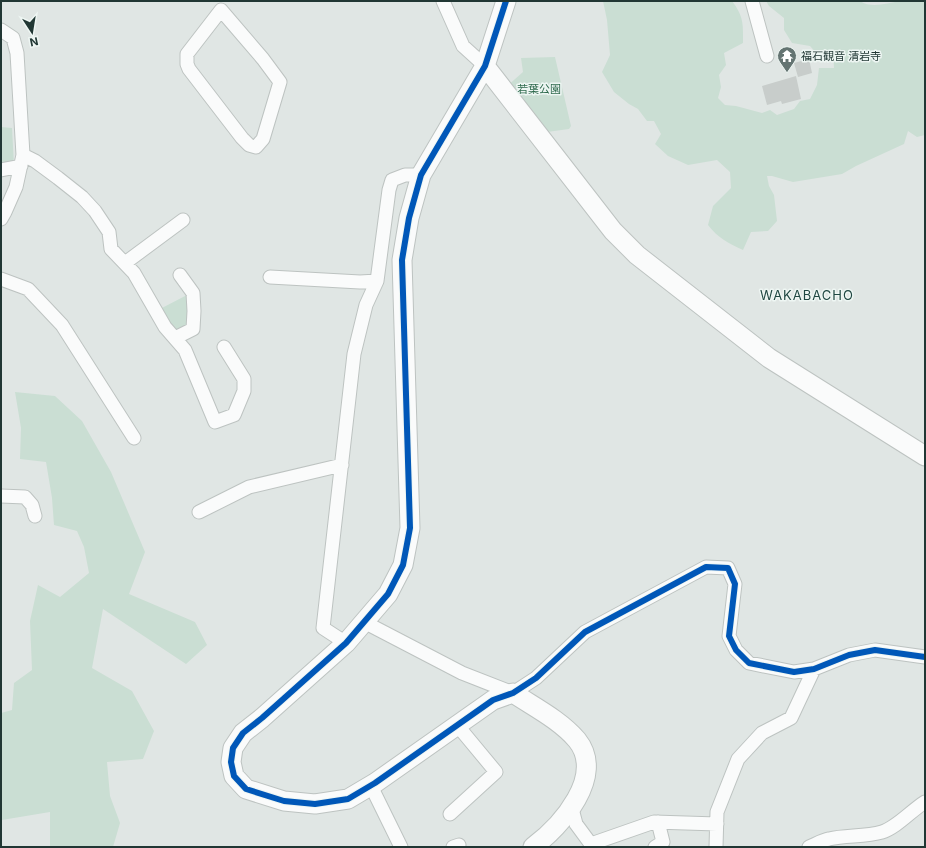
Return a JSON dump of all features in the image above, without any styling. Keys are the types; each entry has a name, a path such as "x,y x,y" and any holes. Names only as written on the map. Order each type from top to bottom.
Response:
{"street":[{"path":"443,1 463,46 485,66 612,231 637,255 769,358 925,456"},
{"path":"506,1 485,66 421,175 409,218 402,260 410,528 403,565 388,594 346,643 262,718 243,733 233,748 231,762 234,776 246,789 284,801 315,804 348,798 371,786 493,700 513,693 536,678 585,632 706,567 728,568 735,584 729,636 736,650 749,663 794,672 814,669 849,655 874,650 925,657"},
{"path":"752,1 767,56"},
{"path":"219,6 280,82 263,139 256,147 249,145 242,138 189,69 187,64 187,54 219,6"},
{"path":"1,30 13,38 18,53 22,161 16,187 1,219"},
{"path":"1,170 22,161 35,161 82,197 96,211 109,232 111,248 134,273 165,327 185,350 215,422 234,415 244,391 244,379 224,347"},
{"path":"346,643 323,628 354,354 366,305 377,281 388,190 392,180 405,175 421,175"},
{"path":"125,263 183,220"},
{"path":"175,338 193,329 193,293 180,275"},
{"path":"270,277 360,282 377,281"},
{"path":"1,279 28,289 62,325 134,438"},
{"path":"199,512 249,487 342,465"},
{"path":"1,496 25,497 32,505 35,516"},
{"path":"364,622 462,673 513,693 562,725 577,740 585,753 587,775 572,809 545,838 533,847"},
{"path":"716,847 717,812 738,759 762,733 791,718 814,669"},
{"path":"450,814 496,772 457,725"},
{"path":"371,786 401,847"},
{"path":"809,847 829,839 883,832 925,802"},
{"path":"572,809 576,824 592,845 654,822 717,824"},
{"path":"655,847 663,842 658,822"}],"green space":[{"path":"603,1 732,1 741,16 743,43 724,53 726,65 719,75 721,87 718,98 725,105 736,106 762,113 770,110 777,115 794,109 800,101 810,99 817,85 819,68 834,68 833,52 819,56 810,46 792,43 784,30 784,18 769,6 766,1 860,1 869,5 875,5 903,1 925,1 925,135 917,137 908,131 904,144 842,174 793,182 767,176 769,186 774,195 777,221 768,231 751,232 743,250 724,240 708,225 713,206 731,188 730,172 717,160 688,165 668,156 655,144 661,134 654,121 647,121 638,109 614,92 602,72 610,55 607,20"},
{"name":"若葉公園","path":"555,57 571,126 569,129 547,132 506,87 523,72 521,58"},
{"path":"1,127 12,128 14,165 1,167"},
{"path":"187,295 189,325 174,332 160,309"},
{"path":"15,392 55,396 82,421 111,472 145,552 129,594 195,622 207,645 186,664 103,609 92,668 132,691 154,731 143,759 107,762 110,796 120,823 113,847 50,847 50,812 2,820 1,822 1,713 12,710 14,683 32,670 30,621 38,585 60,597 89,573 84,547 77,531 54,525 52,498 46,462 20,459 21,428"}],"building":[{"path":"809,59 812,73 798,77 794,63"},
{"path":"796,76 801,99 782,104 781,101 767,105 762,86"}],"cycle path":[{"path":"506,1 485,66 421,175 409,218 402,260 410,528 403,565 388,594 346,643 262,718 243,733 233,748 231,762 234,776 246,789 284,801 315,804 348,799 375,783 493,700 513,693 536,678 585,632 706,567 728,568 735,584 729,636 736,650 749,663 794,672 814,669 849,655 875,650 925,657"}],"place":[{"name":"福石観音 清岩寺","path":"787,73"}],"district":[{"name":"WAKABACHO","path":"807,295"}]}
